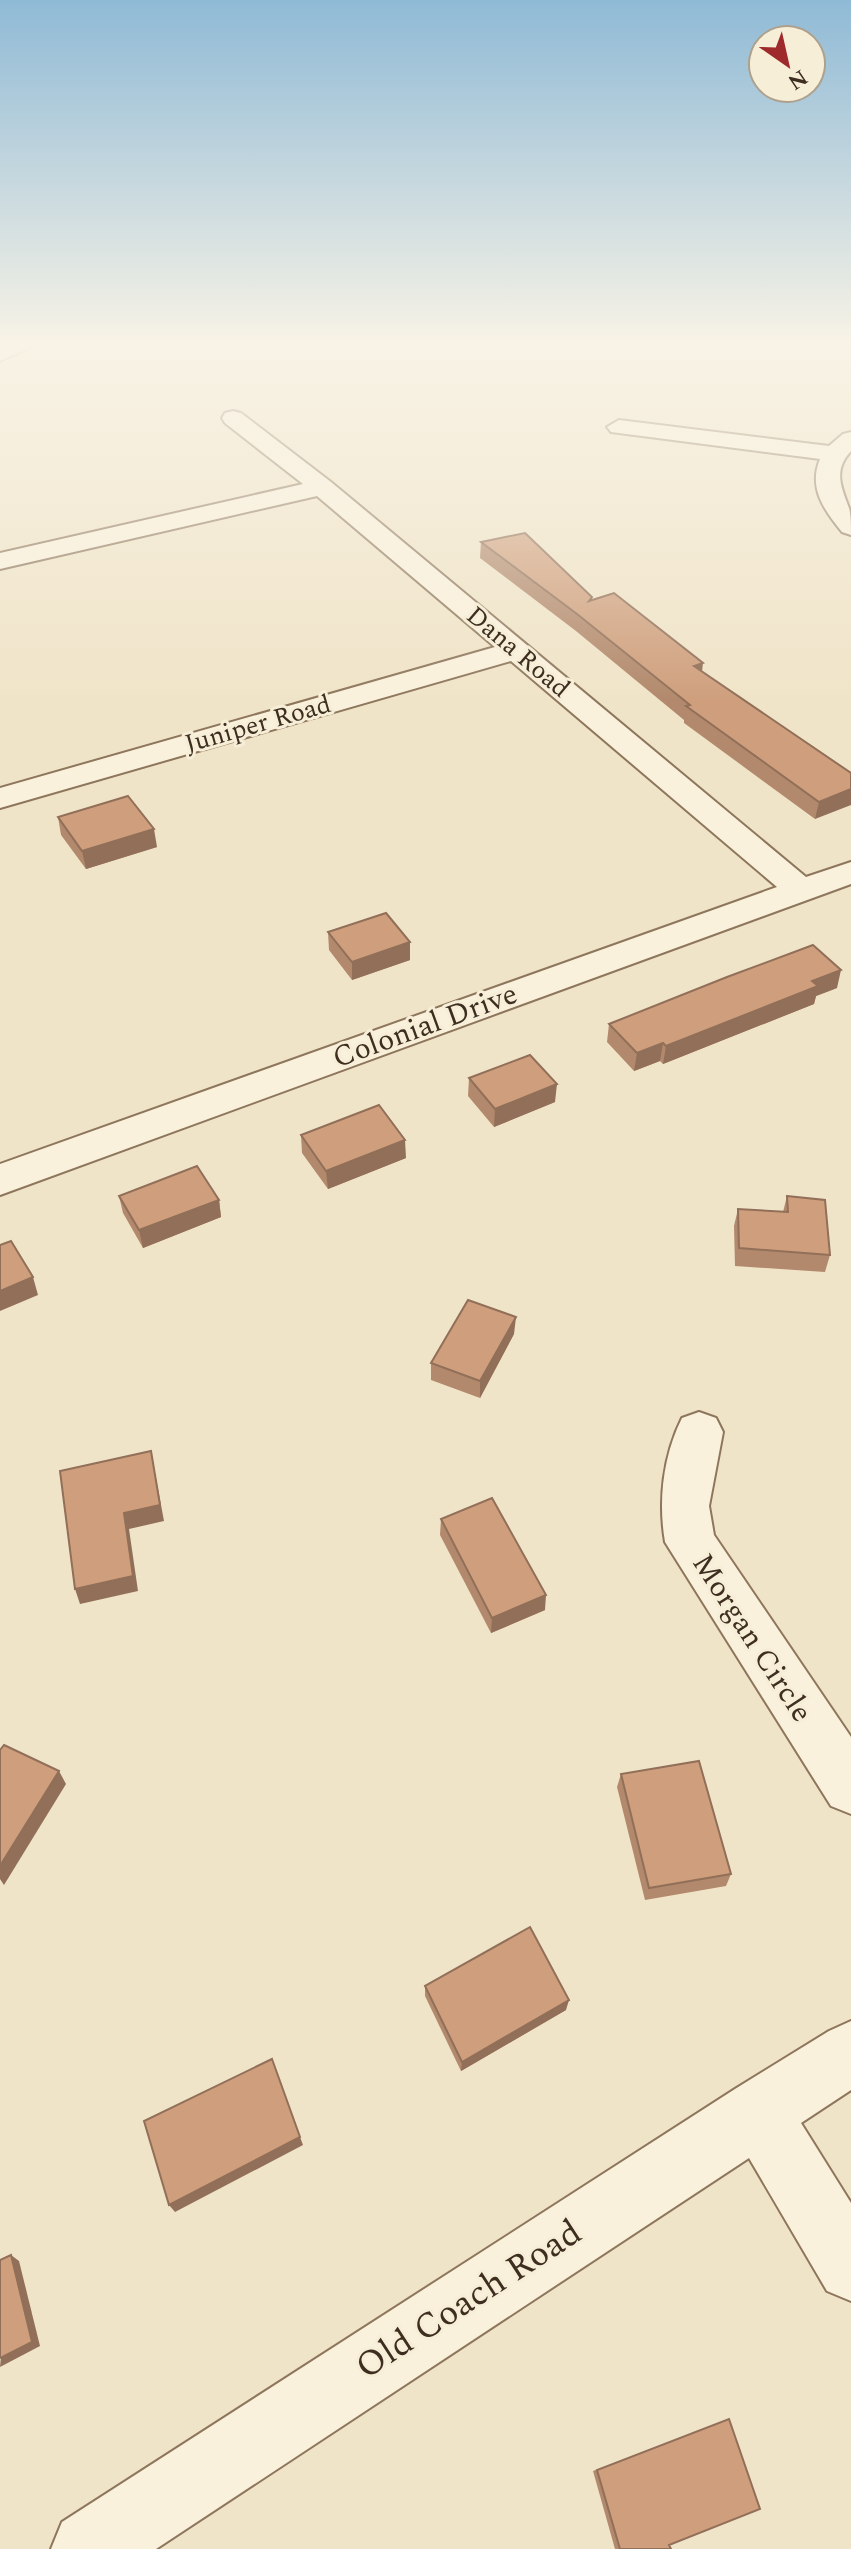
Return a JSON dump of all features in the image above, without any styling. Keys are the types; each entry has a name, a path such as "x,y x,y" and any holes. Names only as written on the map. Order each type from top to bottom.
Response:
{"street":[{"name":"Dana Road","path":"291,463 801,890"},
{"path":"836,463 827,489 831,501 851,527"},
{"path":"0,561 322,487"},
{"name":"Juniper Road","path":"0,798 516,650"},
{"name":"Colonial Drive","path":"0,1180 851,872"},
{"name":"Morgan Circle","path":"699,1432 684,1506 690,1542 726,1601 851,1786"},
{"name":"Old Coach Road","path":"89,2549 851,2053"},
{"path":"758,2112 851,2267"}],"building":[{"path":"525,533 592,597 589,601 614,593 703,663 694,666 851,773 851,789 819,802 686,706 690,705 481,542"},
{"path":"128,796 154,829 82,851 58,817"},
{"path":"386,913 410,942 352,962 328,932"},
{"path":"813,945 841,970 812,981 818,986 666,1046 663,1043 637,1053 609,1024 727,977"},
{"path":"530,1055 557,1084 495,1109 469,1078"},
{"path":"379,1105 405,1140 326,1171 301,1135"},
{"path":"197,1166 219,1200 139,1230 119,1196"},
{"path":"787,1196 825,1200 830,1255 739,1248 738,1209 788,1212"},
{"path":"11,1241 33,1277 0,1291 0,1245"},
{"path":"468,1300 516,1317 480,1381 431,1363"},
{"path":"151,1451 160,1505 124,1513 133,1576 75,1589 60,1471"},
{"path":"492,1498 546,1595 492,1618 441,1519"},
{"path":"4,1745 59,1771 0,1866 0,1750"},
{"path":"699,1761 731,1874 649,1888 621,1774"},
{"path":"530,1927 569,2000 462,2062 425,1986"},
{"path":"272,2059 300,2137 169,2205 144,2121"},
{"path":"11,2255 32,2342 0,2358 0,2260"},
{"path":"729,2419 760,2509 669,2545 671,2549 620,2549 597,2470"}]}
